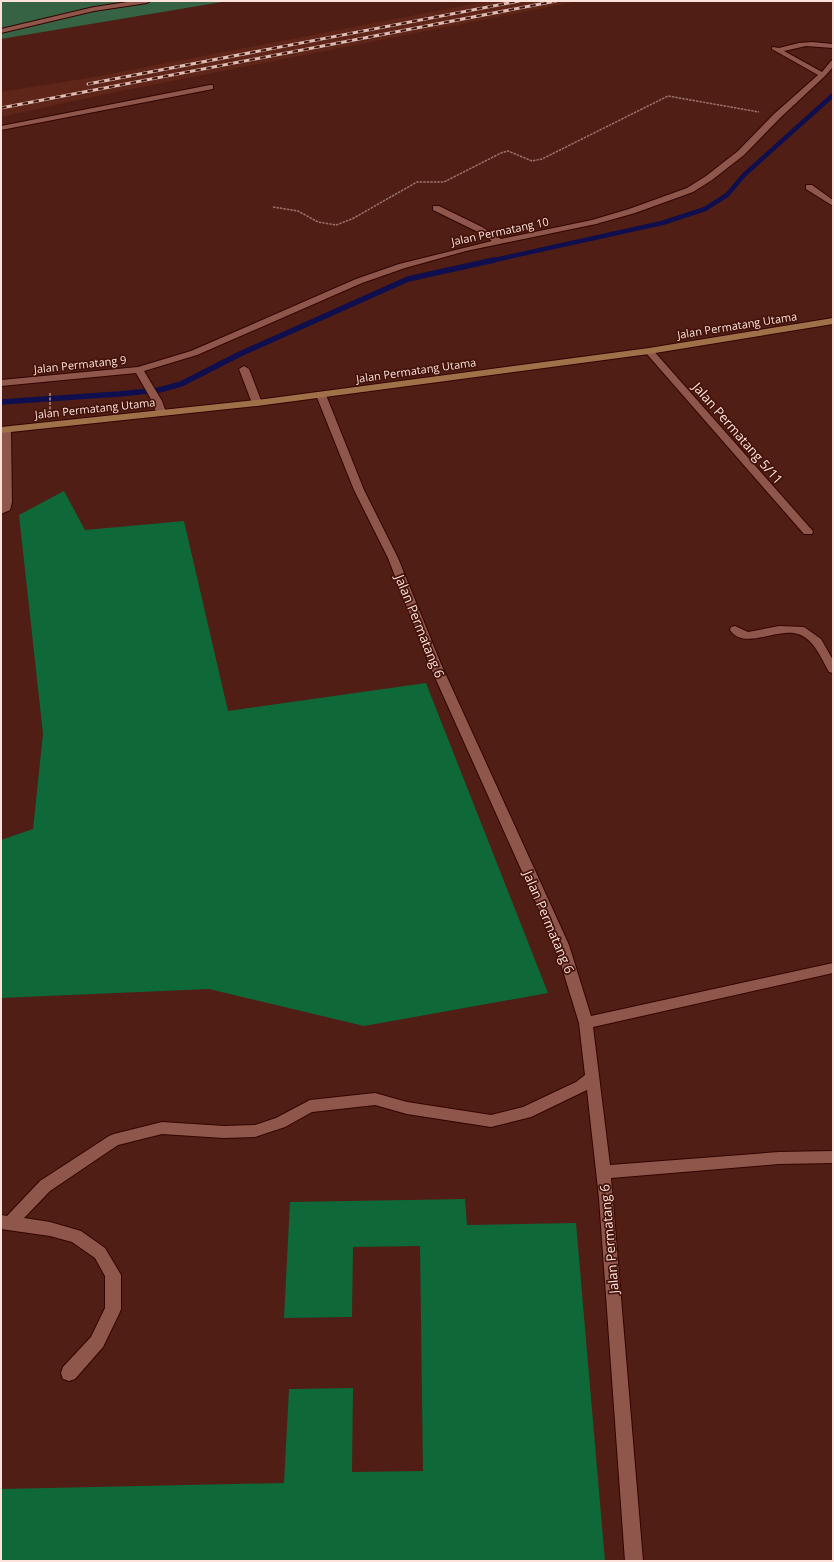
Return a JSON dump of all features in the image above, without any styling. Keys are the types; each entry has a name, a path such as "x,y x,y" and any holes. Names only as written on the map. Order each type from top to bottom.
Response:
{"street":[{"path":"1,31 94,9 147,1"},
{"path":"823,75 776,49 796,44 812,43 833,46"},
{"name":"Jalan Permatang 10","path":"140,373 194,353 359,281 402,266 465,249 593,222 632,211 690,190 709,178 741,153 778,116 823,75 833,62"},
{"path":"1,128 210,87"},
{"path":"809,187 833,204"},
{"path":"436,208 479,229 500,242"},
{"name":"Jalan Permatang Utama","path":"4,430 321,395 648,351 833,321"},
{"name":"Jalan Permatang 5/11","path":"648,351 808,532"},
{"path":"244,369 257,403"},
{"name":"Jalan Permatang 9","path":"1,383 140,373 157,401 161,412"},
{"name":"Jalan Permatang 6","path":"321,395 360,490 393,558 435,664 562,945 586,1023 603,1172 634,1561"},
{"path":"1,511 6,508 7,502 4,430"},
{"path":"734,630 747,636 779,630 800,630 817,642 833,669"},
{"path":"586,1023 833,968"},
{"path":"6,1222 45,1186 114,1140 162,1128 224,1132 255,1131 280,1123 310,1106 375,1099 407,1108 491,1121 526,1113 580,1086 592,1077"},
{"path":"603,1172 779,1158 833,1157"},
{"path":"6,1222 50,1228 76,1236 100,1253 113,1275 113,1309 97,1342 69,1373"}],"path":[{"path":"273,207 298,211 318,222 336,225 352,219 417,182 444,182 501,153 508,151 532,161 542,160 668,96 778,116"},
{"path":"50,394 50,414"}],"shaded area":[{"path":"488,1 579,1 111,93 1,117 1,92 94,77"}],"green space":[{"path":"1,1 228,1 1,39"},
{"path":"64,491 85,530 184,521 228,711 426,683 548,993 364,1026 209,989 1,998 1,840 33,829 43,734 19,515"},
{"path":"465,1199 467,1225 576,1223 605,1561 1,1561 1,1489 284,1483 289,1389 353,1388 352,1472 423,1471 420,1246 353,1247 352,1317 284,1318 290,1202"}],"waterway":[{"path":"490,261 662,223 705,209 727,195 744,175 833,95"},
{"path":"1,402 119,394 159,390 181,384 240,354 408,279 494,260"}],"railway":[{"path":"88,84 519,1"},
{"path":"1,108 556,1"}]}
